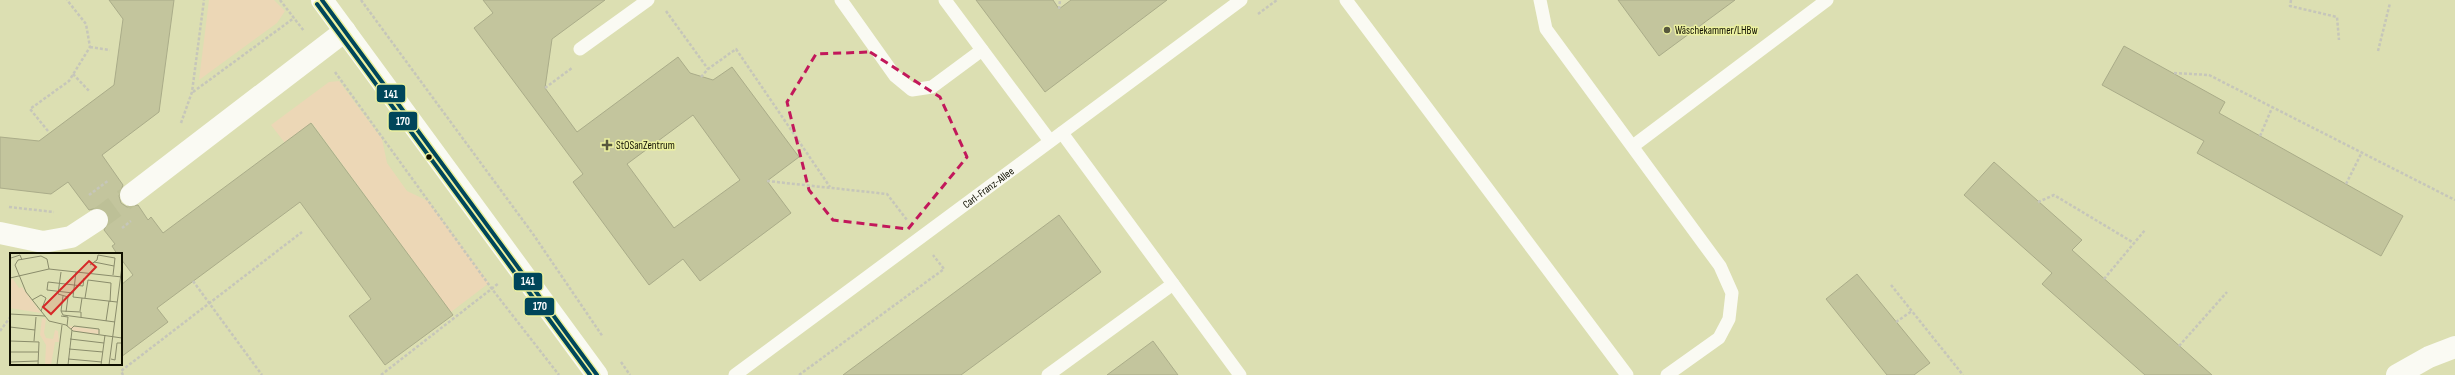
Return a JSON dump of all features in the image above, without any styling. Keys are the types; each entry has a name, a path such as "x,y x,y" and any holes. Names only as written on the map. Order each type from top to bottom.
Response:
{"main road":[{"path":"322,0 597,375"},
{"path":"131,195 345,31"},
{"path":"0,232 43,242 71,237 97,220"},
{"path":"2397,375 2429,357 2455,347"}],"lane":[{"path":"580,49 648,0"},
{"path":"841,0 895,76 912,90 932,88 982,50"},
{"path":"945,0 1050,141"},
{"name":"Carl-Franz-Allee","path":"735,375 1241,0"},
{"path":"1346,0 1627,375"},
{"path":"1540,0 1546,30 1720,266 1732,293 1729,319 1719,338 1667,375"},
{"path":"1633,146 1827,0"},
{"path":"1062,133 1240,375"},
{"path":"1048,375 1174,284"}],"path":[{"path":"48,131 30,109 69,81 90,47 86,24 67,0"},
{"path":"180,127 192,92 204,0"},
{"path":"280,0 368,115 492,289 559,375"},
{"path":"361,0 533,234 608,343"},
{"path":"1059,9 1060,0"},
{"path":"2291,0 2290,6 2337,17 2339,40"},
{"path":"2378,50 2390,3"},
{"path":"664,8 708,69"},
{"path":"192,92 294,18"},
{"path":"90,47 110,50"},
{"path":"701,77 708,69 736,49 830,188"},
{"path":"545,88 577,64"},
{"path":"2174,73 2209,75 2361,154 2455,200"},
{"path":"74,74 90,92"},
{"path":"2260,136 2272,108"},
{"path":"2346,184 2361,154"},
{"path":"88,196 111,178"},
{"path":"2038,202 2054,194 2134,244"},
{"path":"7,206 59,213"},
{"path":"2104,279 2145,230"},
{"path":"123,375 121,371 302,232"},
{"path":"380,375 518,268"},
{"path":"193,281 262,375"},
{"path":"1891,285 1963,375"},
{"path":"2180,346 2227,292"},
{"path":"1896,322 1912,311"},
{"path":"0,331 1,326 10,317"},
{"path":"616,356 630,375"}],"highlighted area":[{"path":"870,52 940,97 967,157 908,229 833,220 809,190 787,102 816,54"}],"shaded area":[{"path":"209,0 274,0 285,11 277,23 199,80"},
{"path":"339,81 382,139 387,163 407,191 428,201 489,283 451,312 312,123 285,143 271,125 329,82"}],"building":[{"path":"109,0 174,0 159,112 102,155 123,185 119,196 121,203 127,207 138,205 148,220 151,217 163,233 311,123 453,315 385,365 349,316 371,299 300,202 157,308 168,322 122,356 122,284 133,275 122,260 122,253 116,253 112,246 115,244 104,230 109,220 107,213 97,208 89,210 68,182 51,194 0,188 0,137 39,141 114,85 123,19"},
{"name":"StOSanZentrum","path":"483,0 605,0 552,39 545,88 577,132 678,57 690,73 713,80 732,67 799,157 767,181 791,213 700,281 683,259 649,285 573,182 583,174 474,28 493,13","holes":["693,115 740,180 674,228 627,164"]},
{"path":"976,0 1053,0 1059,9 1071,0 1167,0 1045,92"},
{"name":"Wäschekammer/LHBw","path":"1618,0 1735,0 1659,56"},
{"path":"2124,46 2225,102 2219,113 2403,216 2381,256 2197,153 2204,141 2102,85"},
{"path":"1994,162 2082,240 2072,250 2212,375 2145,375 2042,284 2052,273 1964,195"},
{"path":"1059,215 1101,272 961,375 843,375"},
{"path":"1857,274 1930,363 1914,375 1887,375 1826,299"},
{"path":"1153,341 1178,375 1107,375"}],"tunnel":[{"path":"97,220 131,195"}],"transit line":[{"name":"141","path":"322,0 597,375"},
{"name":"170","path":"317,4 590,375"}],"place":[{"name":"Wäschekammer/LHBw","path":"1667,30"},
{"name":"StOSanZentrum","path":"607,145"}]}
